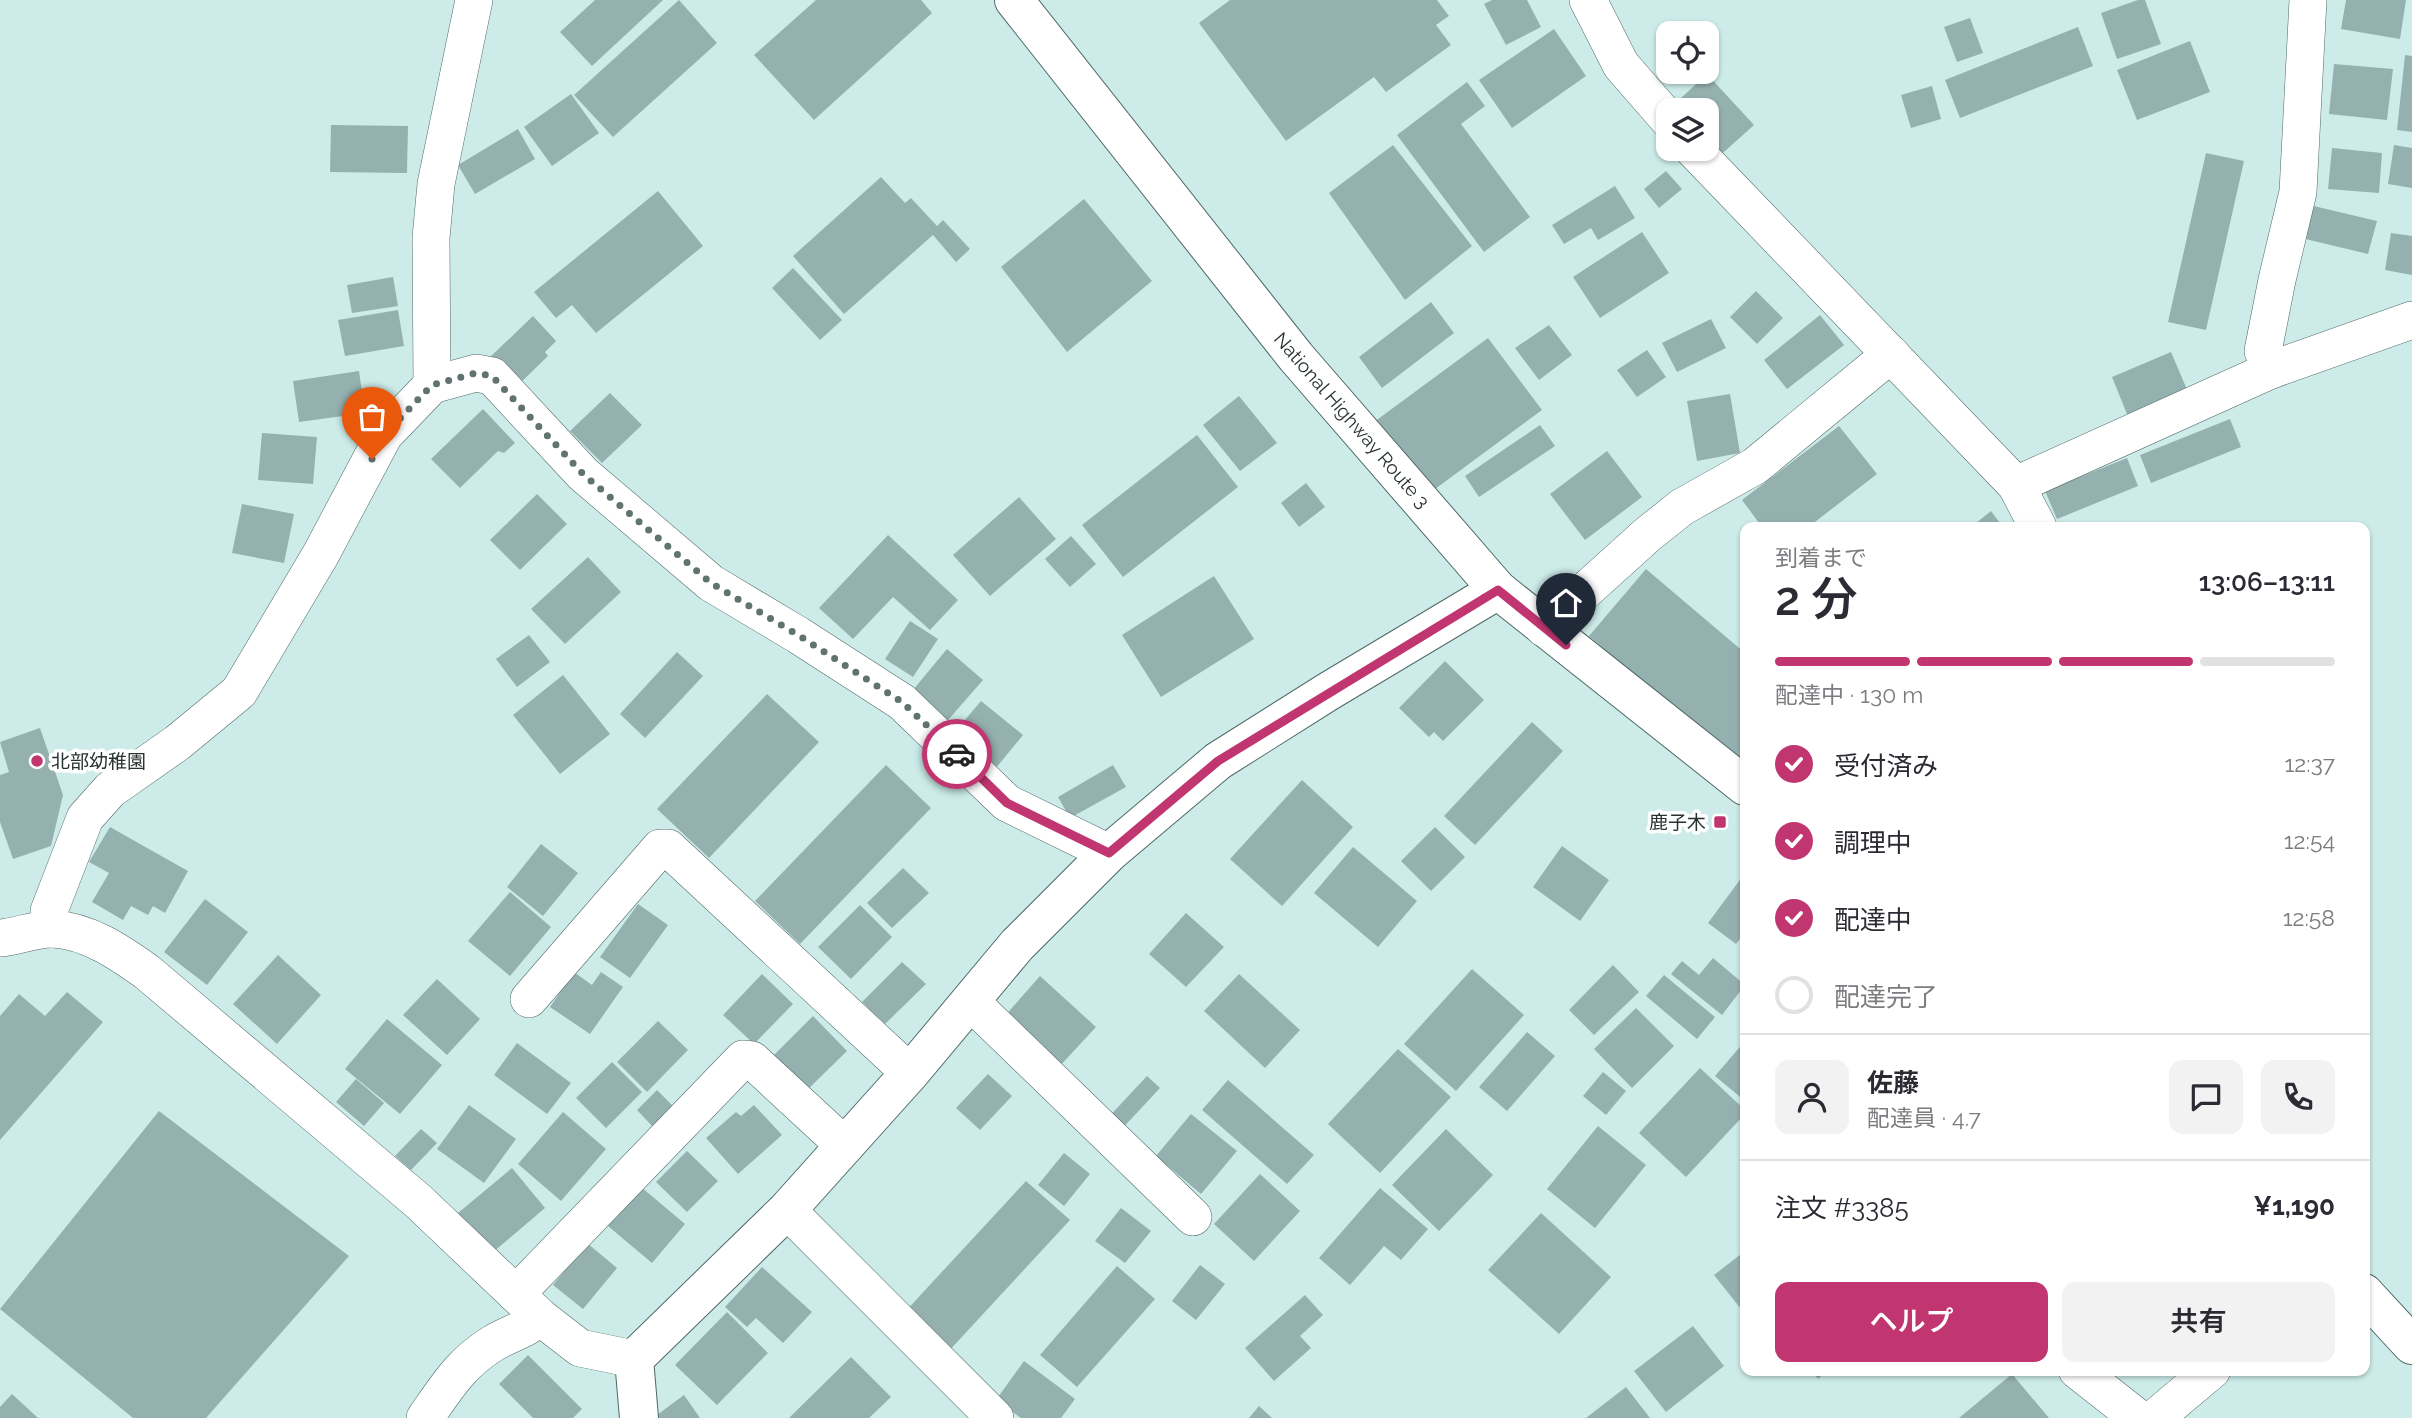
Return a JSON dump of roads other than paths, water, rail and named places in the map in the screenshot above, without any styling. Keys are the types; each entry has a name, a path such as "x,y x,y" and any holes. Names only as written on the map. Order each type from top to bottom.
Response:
{"main road":[{"name":"National Highway Route 3","path":"1014,0 1296,357 1498,590 1740,782"},
{"path":"639,1418 634,1359 787,1210 910,1073 1017,945 1109,853 1218,761 1498,590"},
{"path":"2370,1300 2412,1345"}],"street":[{"path":"432,385 431,251 436,184 474,0"},
{"path":"1588,0 1621,65 1656,105"},
{"path":"2271,370 2263,351 2298,192 2308,0"},
{"path":"1705,161 2017,485 2036,522"},
{"path":"2017,485 2271,370 2412,320"},
{"path":"1544,628 1682,507 1755,466 1891,354"},
{"path":"53,929 50,911 85,818 110,790 177,743 239,692 321,554 384,435 432,385 476,373 492,376 583,474 711,583 902,702 1007,803 1109,853"},
{"path":"529,999 660,848 668,848 910,1073"},
{"path":"0,938 53,929 91,938 121,954 146,972 418,1201 528,1305 580,1348 634,1359"},
{"path":"970,1001 1193,1217"},
{"path":"425,1418 457,1370 492,1343 530,1326 528,1305 743,1059 752,1060 845,1146"},
{"path":"787,1210 995,1418"},
{"path":"2085,1376 2138,1418"},
{"path":"2155,1418 2205,1376"}],"place":[{"name":"北部幼稚園","path":"37,761"},
{"name":"鹿子木","path":"1720,822"}]}
